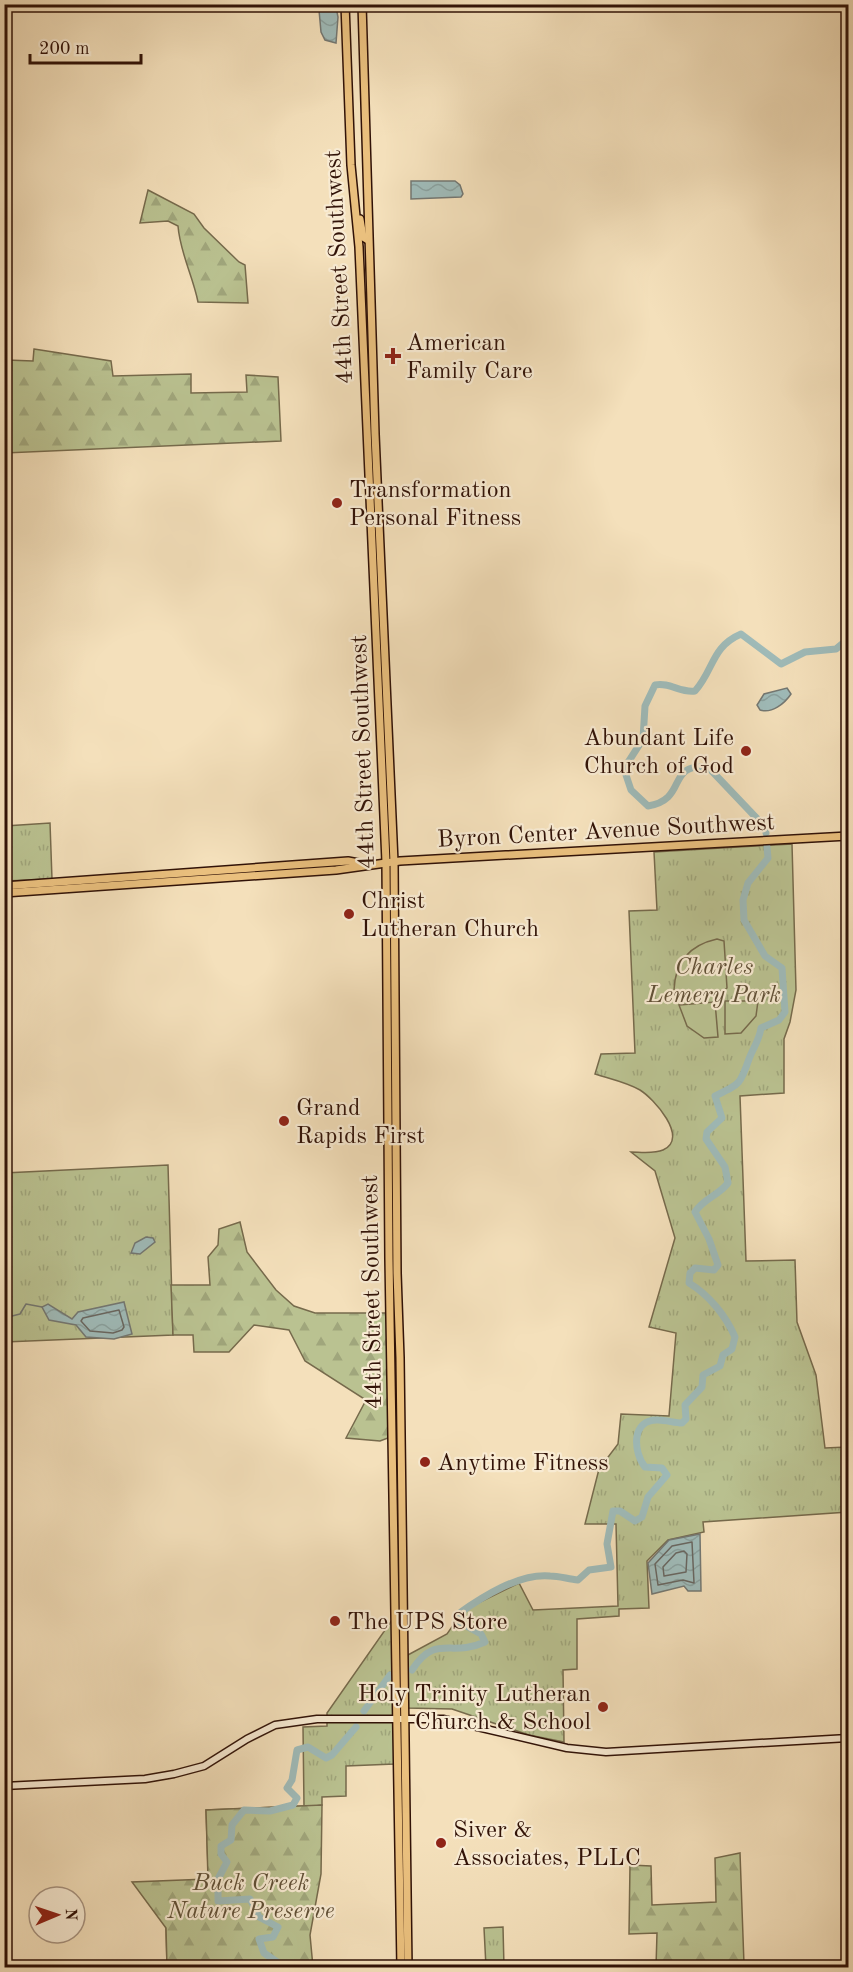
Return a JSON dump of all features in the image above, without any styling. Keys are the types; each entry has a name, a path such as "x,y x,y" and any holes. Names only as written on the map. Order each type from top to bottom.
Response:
{"main road":[{"name":"44th Street Southwest","path":"345,4 351,165 356,215 371,507 377,520 377,555"},
{"name":"44th Street Southwest","path":"362,4 366,188 377,469 377,555 390,862 396,1085 398,1612 408,1968"},
{"path":"350,130 356,135 366,135"},
{"path":"351,165 361,168 366,188"},
{"path":"356,215 363,227 363,237 368,240"},
{"path":"366,400 374,404"},
{"path":"369,462 377,469"},
{"name":"Byron Center Avenue Southwest","path":"4,893 336,870 390,862 849,836"},
{"name":"Byron Center Avenue Southwest","path":"4,886 350,861 365,864"},
{"name":"44th Street Southwest","path":"390,862 388,1075 397,1420"},
{"path":"388,1075 396,1085"},
{"name":"44th Street Southwest","path":"397,1501 402,1512 398,1612 403,1620 401,1968"}],"street":[{"path":"4,7 73,4"},
{"path":"4,1786 160,1777 204,1766 247,1738 275,1725 317,1719 462,1721 533,1741 574,1749 606,1752 849,1738"}],"green space":[{"path":"148,190 194,214 204,228 245,265 248,303 198,302 181,246 178,226 168,221 140,223"},
{"path":"34,349 111,361 113,376 191,374 191,393 247,392 246,375 278,377 281,441 5,453 5,353 8,353 7,360 33,361"},
{"path":"50,823 52,879 5,881 5,826"},
{"name":"Charles Lemery Park","path":"792,844 796,990 784,1039 784,1093 740,1096 746,1261 795,1260 797,1322 816,1375 825,1448 846,1447 848,1512 703,1522 704,1532 668,1540 647,1561 649,1608 619,1609 619,1616 577,1619 577,1669 563,1670 564,1742 529,1735 452,1709 407,1708 406,1656 447,1634 461,1614 474,1605 519,1583 533,1610 618,1606 616,1524 585,1524 599,1469 618,1444 621,1414 669,1416 676,1333 649,1327 675,1238 655,1171 631,1152 663,1150 670,1144 673,1137 671,1128 660,1109 646,1094 624,1083 595,1074 601,1054 635,1053 629,911 657,910 654,852"},
{"path":"717,939 724,941 727,988 723,991 682,994 674,990 677,971 686,956 699,946"},
{"path":"725,1001 758,1001 756,1016 741,1033 725,1034"},
{"path":"715,1002 718,1037 704,1038 687,1026 679,1005"},
{"path":"168,1165 173,1335 5,1342 4,1173"},
{"path":"240,1222 247,1252 276,1290 294,1306 315,1313 390,1313 388,1438 380,1441 346,1438 366,1400 305,1361 289,1330 254,1325 229,1352 194,1352 193,1335 173,1335 171,1285 210,1285 208,1257 218,1245 219,1229"},
{"name":"Buck Creek Nature Preserve","path":"392,1620 394,1764 346,1766 346,1796 322,1797 322,1805 316,1806 317,1824 291,1826 295,1944 308,1943 309,1967 167,1967 166,1928 210,1926 206,1810 304,1806 303,1727 327,1726 327,1713"},
{"name":"Buck Creek Nature Preserve","path":"322,1805 321,1874 310,1935 313,1967 167,1967 166,1928 132,1882 208,1879 206,1810"},
{"path":"740,1853 744,1964 710,1968 656,1967 657,1933 629,1934 630,1865 651,1866 652,1905 716,1902 715,1858"},
{"path":"503,1927 504,1967 486,1967 484,1928"}],"water":[{"path":"331,6 336,7 338,17 336,43 325,40 321,32 319,10"},
{"path":"411,181 455,181 460,185 463,194 461,197 411,199"},
{"path":"787,688 791,694 782,704 774,709 760,710 757,705 764,694"},
{"path":"146,1237 153,1238 155,1242 140,1254 131,1253 135,1243"},
{"path":"124,1302 132,1334 114,1339 86,1337 76,1325 49,1320 42,1307 48,1304 72,1319 78,1312"},
{"path":"700,1534 701,1591 688,1591 684,1586 652,1594 648,1563 669,1540"}],"waterway":[{"path":"766,833 765,827 708,767 686,770 669,796 661,802 648,806 631,790 626,775 627,764 643,739 645,706 655,685 695,691 718,652 731,639 741,634 781,664 805,652 836,649 848,639"},
{"path":"412,1670 421,1659 436,1649 462,1648 485,1642 481,1634 459,1622 458,1614 501,1588 538,1576 578,1580 589,1570 611,1567 607,1544 613,1511 620,1511 635,1521 642,1517 648,1497 667,1475 662,1468 645,1467 641,1461 637,1445 639,1430 649,1421 682,1423 686,1419 685,1405 702,1387 703,1375 720,1366 723,1355 732,1349 735,1337 727,1321 710,1300 689,1283 690,1273 695,1268 714,1270 718,1265 709,1239 695,1212 728,1183 725,1167 706,1139 707,1132 722,1118 715,1096 738,1083 761,1028 779,1020 785,1012 782,968 765,956 744,920 743,900 748,883 768,858 767,847"},
{"path":"4,1318 20,1314 26,1304 42,1307"},
{"path":"364,1711 390,1675"},
{"path":"286,1968 264,1953 259,1939 273,1937 278,1927 259,1917 250,1899 218,1901 218,1879 227,1862 221,1854 221,1846 231,1840 232,1825 244,1810 270,1811 293,1805 297,1798 287,1788 292,1780 297,1750 308,1747 326,1758 332,1755 356,1727"}],"place":[{"name":"American Family Care","path":"393,356"},
{"name":"Transformation Personal Fitness","path":"337,503"},
{"name":"Abundant Life Church of God","path":"746,751"},
{"name":"Christ Lutheran Church","path":"349,914"},
{"name":"Grand Rapids First","path":"284,1121"},
{"name":"Anytime Fitness","path":"425,1462"},
{"name":"The UPS Store","path":"335,1621"},
{"name":"Holy Trinity Lutheran Church & School","path":"603,1707"},
{"name":"Siver & Associates, PLLC","path":"441,1843"}]}
